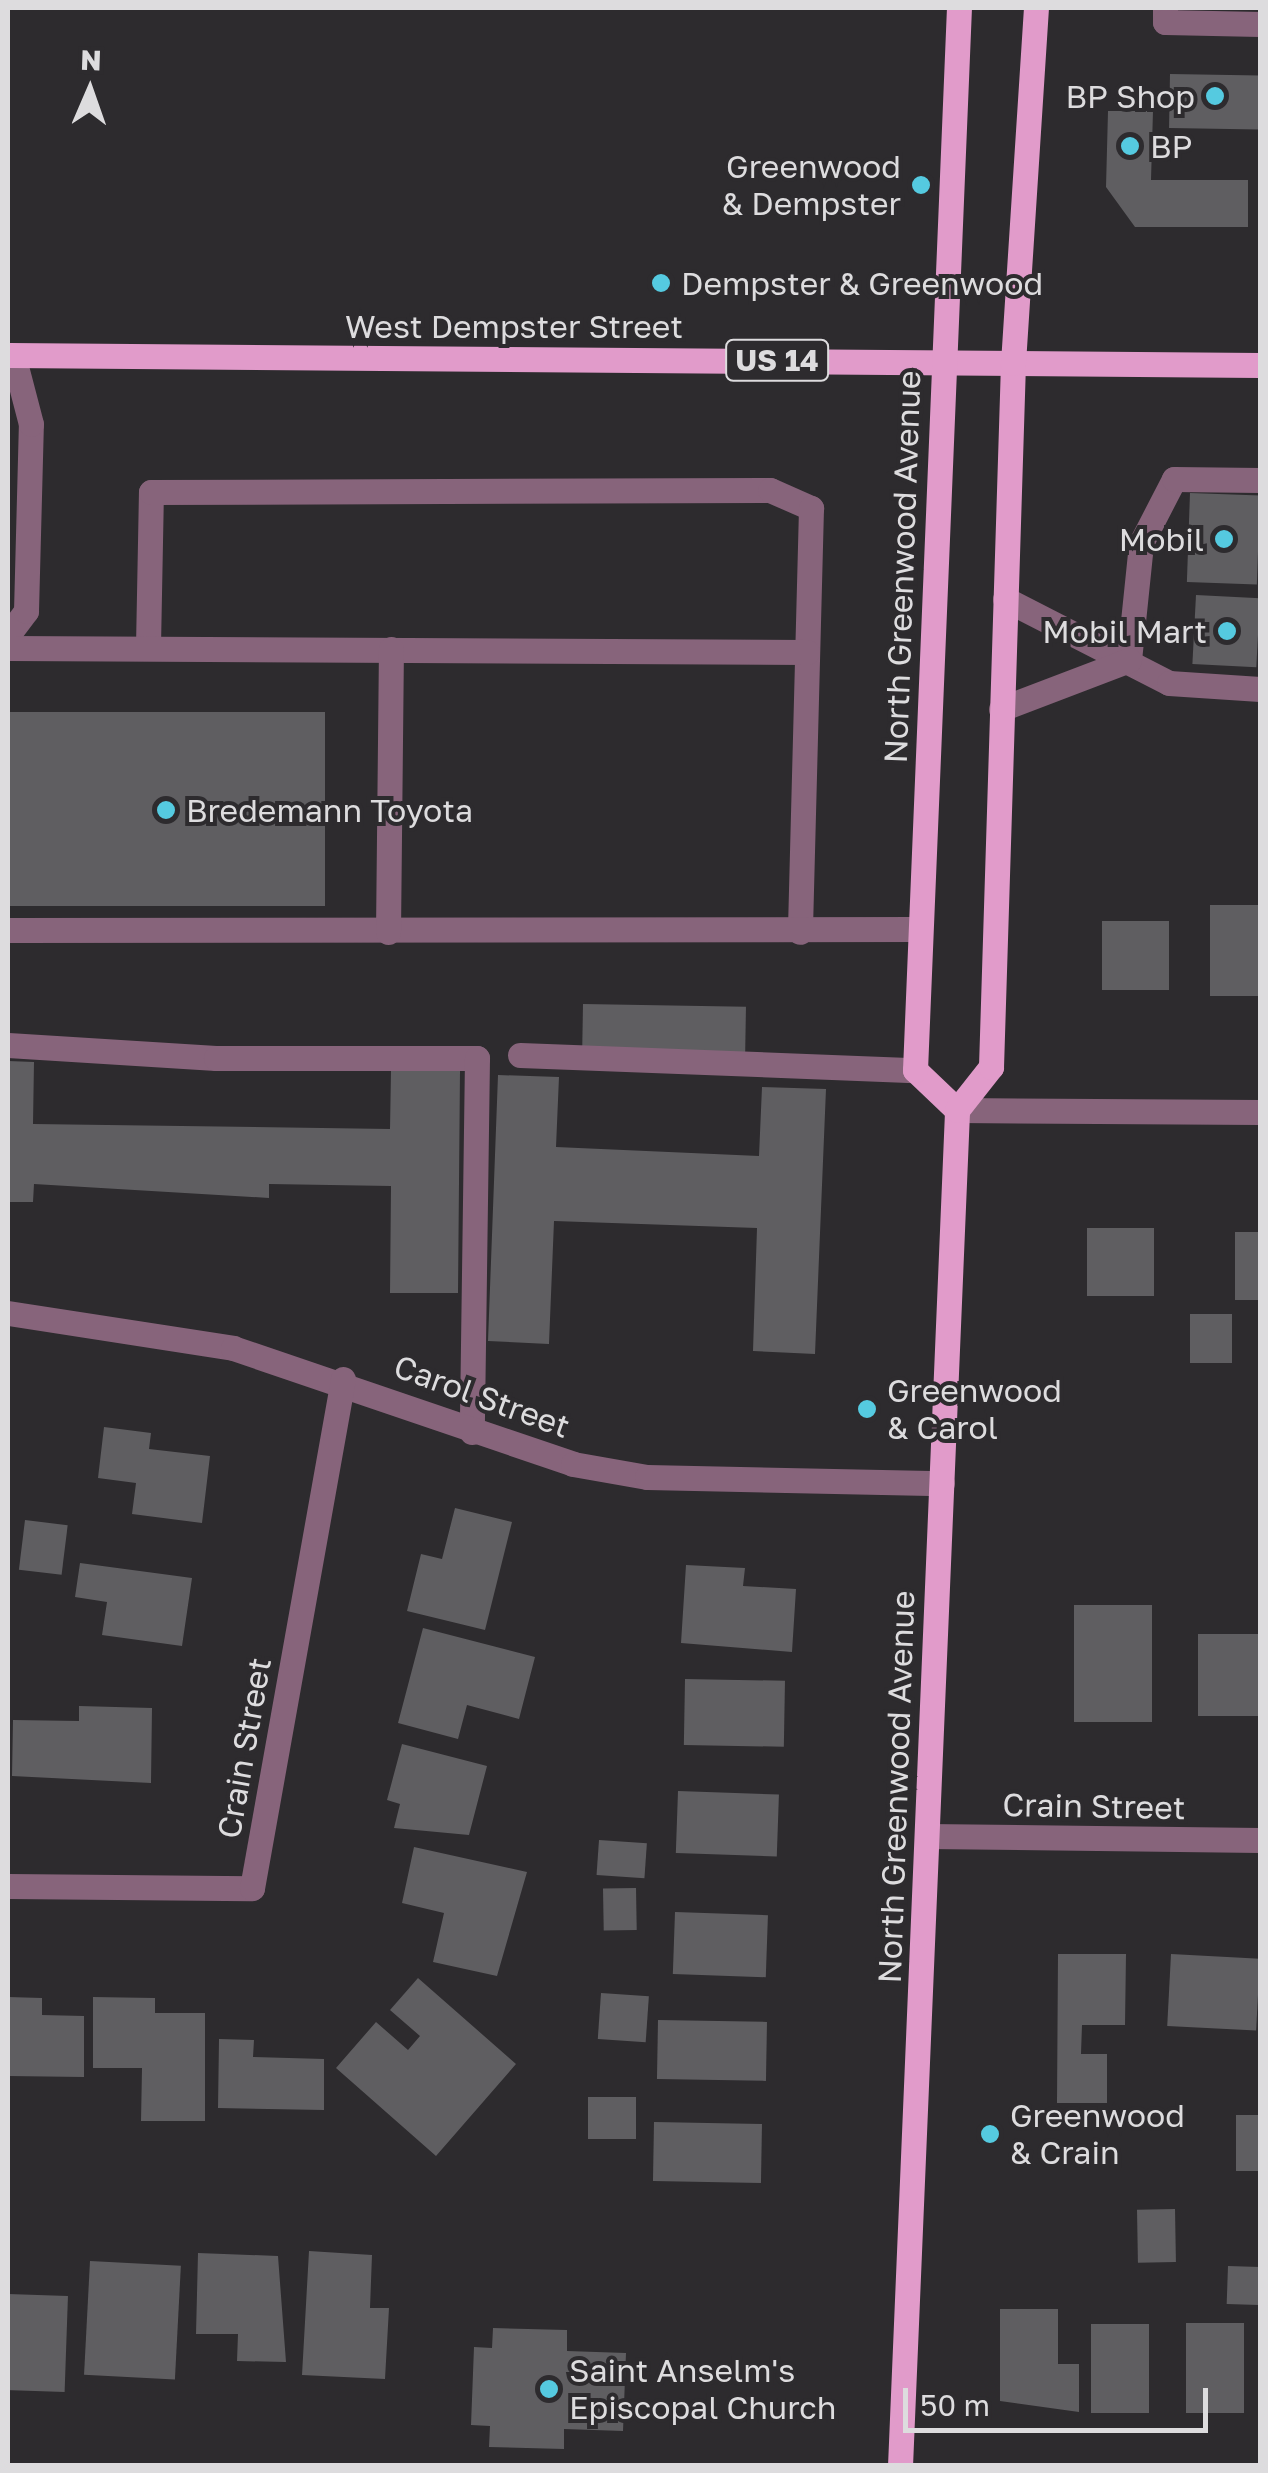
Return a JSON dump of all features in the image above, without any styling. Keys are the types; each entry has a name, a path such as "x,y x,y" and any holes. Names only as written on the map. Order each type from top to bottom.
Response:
{"main road":[{"name":"North Greenwood Avenue","path":"915,1070 959,8"},
{"path":"915,1070 957,1110 991,1067 1013,363 1036,8"},
{"name":"West Dempster Street","path":"9,358 1260,364"},
{"name":"North Greenwood Avenue","path":"900,2466 957,1110"}],"street":[{"path":"1165,8 1164,22 1260,24"},
{"path":"8,635 26,611 31,424 9,358"},
{"path":"1128,660 1141,543 1174,479 1260,480"},
{"path":"148,646 150,492 770,490 811,508 800,932"},
{"path":"1006,598 1169,682 1260,688"},
{"path":"8,648 808,652"},
{"path":"388,932 392,648"},
{"path":"1001,709 1128,660"},
{"path":"8,930 920,929"},
{"path":"8,1045 216,1058 477,1058 472,1432"},
{"path":"520,1055 915,1070"},
{"path":"957,1110 1260,1112"},
{"name":"Carol Street","path":"8,1313 140,1327 342,1378 472,1432 647,1477 942,1483"},
{"name":"Crain Street","path":"8,1886 252,1888 342,1378"},
{"name":"Crain Street","path":"927,1836 1260,1840"}],"building":[{"name":"BP Shop","path":"1170,74 1260,76 1259,130 1169,128"},
{"name":"BP","path":"1108,111 1153,111 1151,180 1248,180 1248,227 1135,227 1106,187"},
{"name":"Mobil","path":"1190,493 1260,495 1257,584 1187,582"},
{"name":"Mobil Mart","path":"1196,595 1260,598 1256,667 1192,664"},
{"name":"Bredemann Toyota","path":"8,712 325,712 325,906 8,906"},
{"path":"1210,905 1260,905 1260,996 1210,996"},
{"path":"1102,921 1169,921 1169,990 1102,990"},
{"path":"583,1004 746,1007 745,1053 582,1050"},
{"path":"8,1061 34,1062 33,1124 390,1129 391,1070 460,1071 458,1293 390,1293 391,1186 269,1184 269,1198 34,1184 33,1202 8,1202"},
{"path":"498,1075 559,1077 556,1147 759,1156 762,1087 826,1089 815,1354 753,1351 757,1228 554,1221 549,1344 488,1341"},
{"path":"1087,1228 1154,1228 1154,1296 1087,1296"},
{"path":"1235,1232 1260,1232 1260,1300 1235,1300"},
{"path":"1190,1314 1232,1314 1232,1363 1190,1363"},
{"path":"104,1427 151,1433 149,1449 210,1456 202,1523 132,1514 136,1483 98,1478"},
{"path":"455,1508 512,1522 485,1630 407,1611 421,1554 442,1559"},
{"path":"25,1520 68,1525 62,1575 19,1570"},
{"path":"80,1563 192,1578 182,1646 102,1635 107,1602 75,1597"},
{"path":"686,1565 745,1568 743,1586 796,1589 792,1652 681,1643"},
{"path":"1074,1605 1152,1605 1152,1722 1074,1722"},
{"path":"423,1628 535,1657 519,1719 467,1705 458,1739 398,1723"},
{"path":"1198,1634 1260,1634 1260,1716 1198,1716"},
{"path":"685,1679 785,1681 784,1747 684,1745"},
{"path":"79,1706 152,1708 151,1783 12,1776 13,1720 79,1721"},
{"path":"402,1744 487,1766 469,1835 394,1828 400,1804 387,1800"},
{"path":"678,1791 779,1795 777,1856 676,1853"},
{"path":"599,1840 647,1843 644,1878 597,1875"},
{"path":"414,1847 527,1872 497,1976 433,1962 444,1913 402,1903"},
{"path":"636,1888 637,1930 604,1931 603,1889"},
{"path":"675,1912 768,1915 766,1977 673,1974"},
{"path":"1058,1954 1126,1954 1125,2025 1082,2025 1081,2054 1107,2054 1107,2103 1057,2103"},
{"path":"1171,1954 1260,1959 1256,2031 1167,2026"},
{"path":"418,1978 516,2064 436,2156 336,2068 376,2022 408,2050 420,2036 390,2010"},
{"path":"601,1993 649,1996 646,2042 598,2039"},
{"path":"8,1997 42,1998 42,2015 84,2016 84,2077 8,2076"},
{"path":"93,1997 155,1998 155,2013 205,2013 205,2121 141,2121 142,2068 93,2068"},
{"path":"658,2020 767,2022 766,2081 657,2079"},
{"path":"219,2039 254,2040 253,2057 324,2059 324,2110 218,2108"},
{"path":"588,2097 636,2097 636,2139 588,2139"},
{"path":"1236,2115 1260,2115 1260,2171 1236,2171"},
{"path":"654,2122 762,2124 761,2183 653,2181"},
{"path":"1175,2209 1176,2262 1138,2263 1137,2210"},
{"path":"309,2251 372,2255 370,2308 389,2308 385,2379 302,2375"},
{"path":"198,2253 278,2256 286,2362 237,2361 238,2334 196,2334"},
{"path":"90,2261 181,2266 175,2380 84,2375"},
{"path":"1228,2266 1260,2267 1259,2305 1227,2304"},
{"path":"8,2294 68,2296 65,2392 8,2390"},
{"path":"1000,2309 1058,2309 1058,2364 1079,2364 1079,2412 1000,2401"},
{"path":"1186,2323 1244,2323 1244,2413 1186,2413"},
{"path":"1091,2324 1149,2324 1149,2413 1091,2413"},
{"name":"Saint Anselm's Episcopal Church","path":"493,2328 567,2330 567,2351 626,2353 623,2431 564,2429 564,2449 489,2447 490,2426 471,2425 474,2347 492,2348"}],"place":[{"name":"BP Shop","path":"1215,96"},
{"name":"BP","path":"1130,146"},
{"name":"Greenwood & Dempster","path":"921,185"},
{"name":"Dempster & Greenwood","path":"661,283"},
{"name":"Mobil","path":"1224,539"},
{"name":"Mobil Mart","path":"1227,631"},
{"name":"Bredemann Toyota","path":"166,810"},
{"name":"Greenwood & Carol","path":"867,1409"},
{"name":"Greenwood & Crain","path":"990,2134"},
{"name":"Saint Anselm's Episcopal Church","path":"549,2389"}]}
